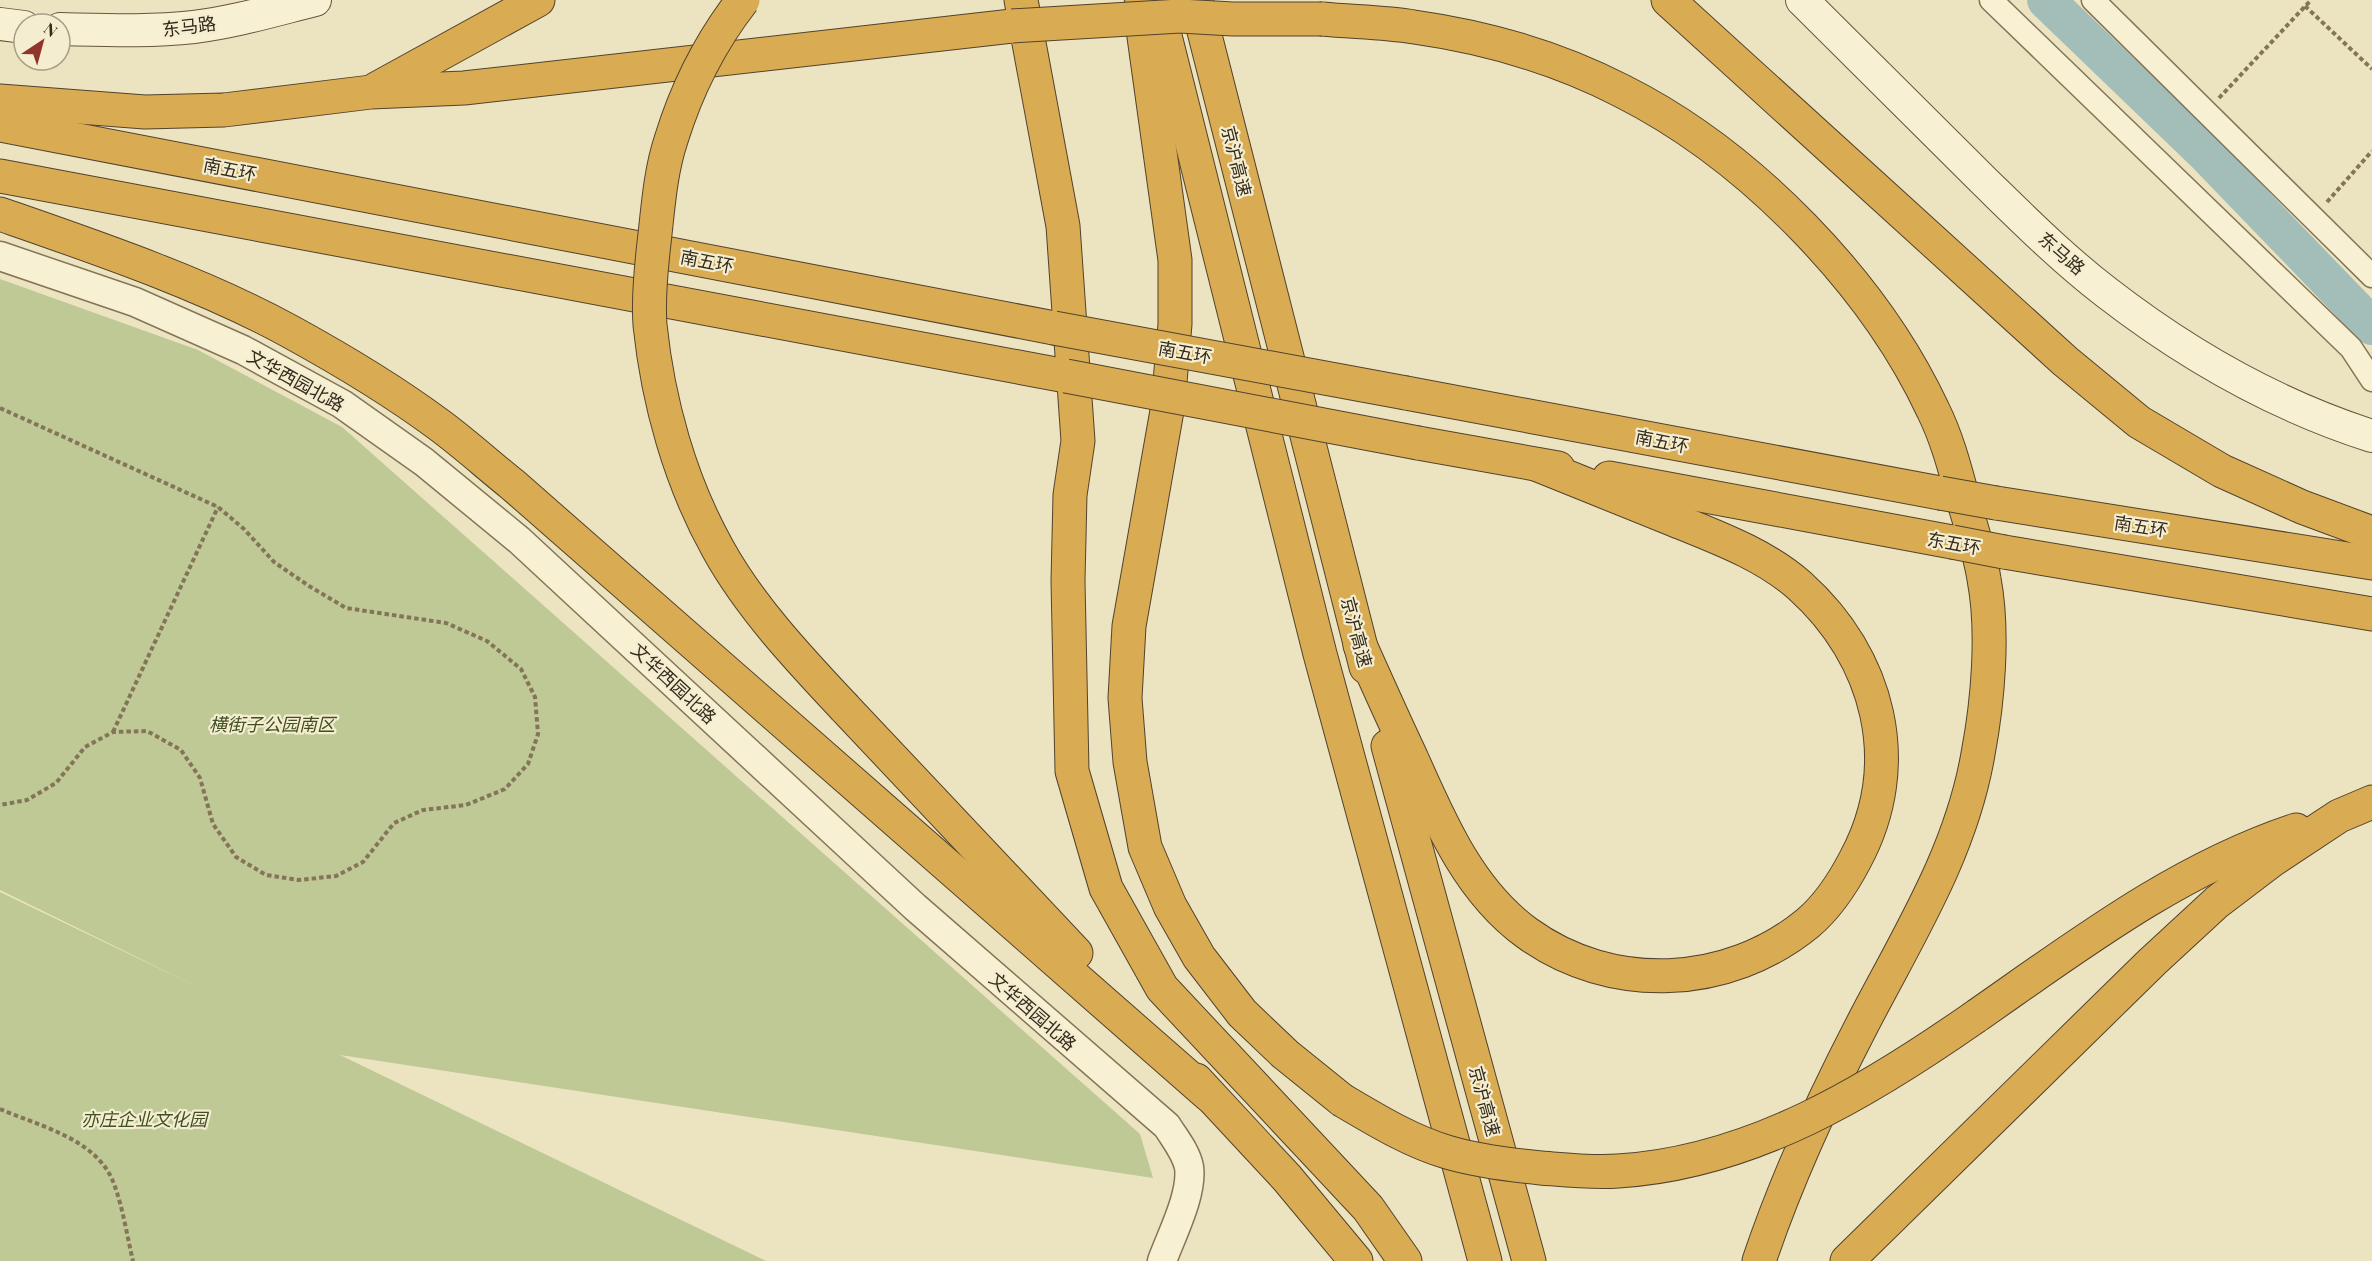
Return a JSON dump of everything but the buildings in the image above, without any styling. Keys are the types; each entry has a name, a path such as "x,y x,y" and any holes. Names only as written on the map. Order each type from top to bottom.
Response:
{"highway":[{"path":"371,92 538,0"},
{"path":"743,0 693,81 670,142 659,198 652,262 650,322 671,434 687,485 718,549 795,655 1287,1178 1356,1261"},
{"path":"1138,0 1175,260 1175,324 1168,405 1130,626 1125,688 1130,762 1145,847 1170,906 1199,957 1242,1013 1285,1054 1342,1100 1394,1130 1447,1152 1509,1165 1617,1172 1715,1155 1761,1139 1809,1118 1923,1053 2132,909 2198,871 2262,841 2339,816 2372,802"},
{"path":"1156,0 1320,654 1485,1261"},
{"name":"京沪高速","path":"1196,0 1360,645 1528,1261"},
{"path":"1662,0 1693,23"},
{"path":"1668,0 2065,361 2139,422 2222,471 2302,507 2372,533"},
{"path":"1017,13 1063,226 1078,441 1070,495 1068,581 1072,771 1106,888 1162,987 1368,1208 1405,1261"},
{"path":"0,101 145,112 212,111 371,92 464,87 1017,13 1322,19 1410,26 1457,34 1565,66 1623,92 1732,161 1785,207 1833,261 1877,316 1910,366 1934,412 1954,464 1985,581 1989,641 1978,756 1961,823 1937,882 1859,1030 1802,1145 1759,1261"},
{"name":"南五环","path":"0,124 1054,328 1940,493 2372,563"},
{"path":"0,176 1538,465 1712,535 1759,557 1799,586 1835,623 1866,676 1879,718 1882,757 1878,798 1863,845 1842,885 1809,922 1772,948 1729,966 1686,976 1654,978 1614,972 1574,960 1527,933 1497,907 1469,872 1442,827 1360,645"},
{"path":"0,214 141,266 289,331 368,377 439,425 522,492 1209,1095"},
{"name":"东五环","path":"1538,465 2004,552 2372,614"},
{"path":"1847,1261 2152,962 2217,902 2271,861 2339,816"}],"main road":[{"name":"东马路","path":"72,29 130,31 195,27 258,15 315,0"},
{"name":"东马路","path":"1802,0 2043,238 2106,292 2174,340 2237,378 2284,403 2372,436"}],"street":[{"path":"1991,0 2351,348 2372,380"},
{"path":"2093,0 2372,276"},
{"name":"文华西园北路","path":"0,256 135,302 243,350 342,404 424,462 519,540 915,907 1167,1126 1182,1149 1189,1166 1189,1183 1162,1261"}],"path":[{"path":"2206,111 2311,0"},
{"path":"2305,6 2372,69"},
{"path":"2313,217 2372,151"},
{"path":"0,408 218,507 244,529 274,562 346,608 446,623 488,641 521,669 535,697 538,734 528,764 505,789 466,805 423,810 394,823 363,862 336,876 299,880 266,875 236,857 213,824 200,778 181,750 147,731 113,732 85,747 56,783 27,800 0,805"},
{"path":"113,732 218,507"},
{"path":"0,1109 74,1141 89,1150 104,1166 114,1183 133,1261"}],"green space":[{"name":"横街子公园南区","path":"0,279 198,350 342,427 1140,1134 1153,1178 340,1055 766,1261 0,1261 0,892 202,989 0,890"}],"waterway":[{"path":"2046,0 2205,153 2372,326"}],"park label":[{"name":"亦庄企业文化园","path":"144,1119"}]}
